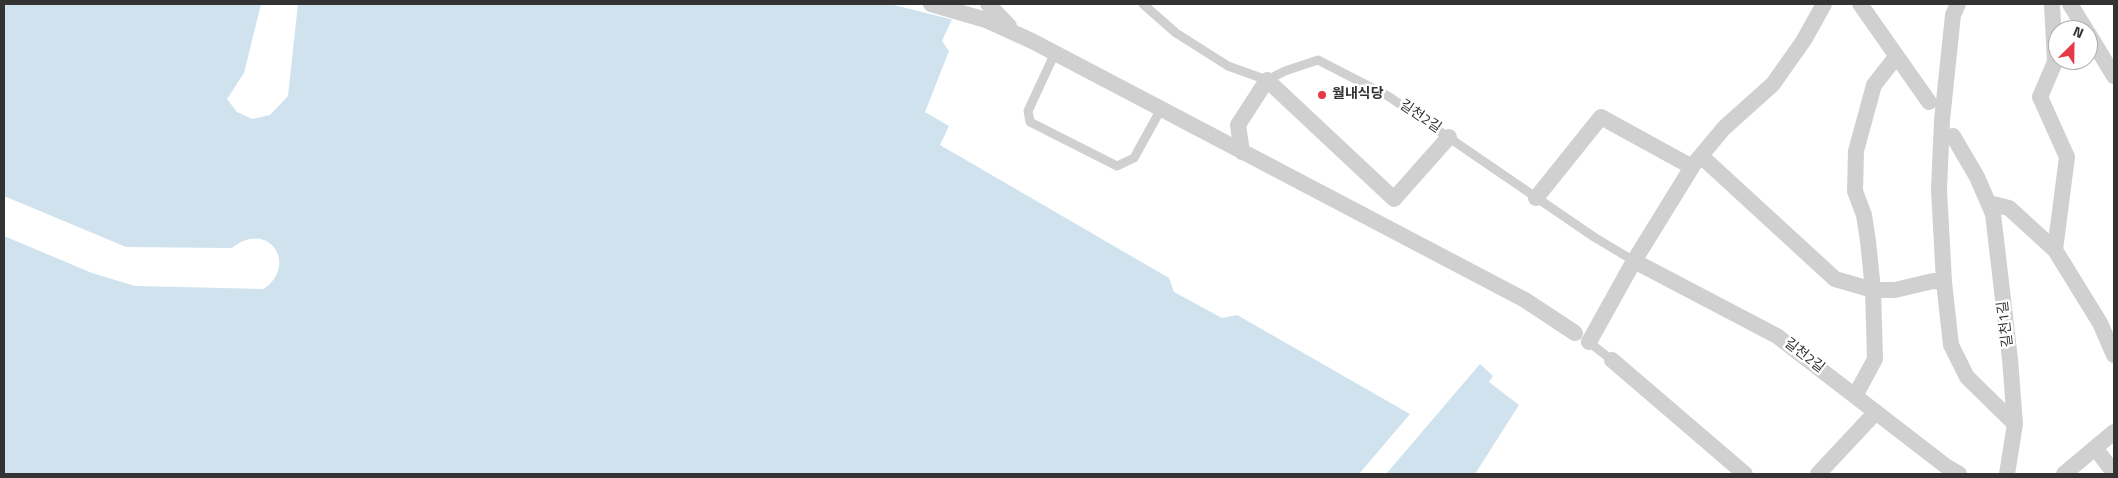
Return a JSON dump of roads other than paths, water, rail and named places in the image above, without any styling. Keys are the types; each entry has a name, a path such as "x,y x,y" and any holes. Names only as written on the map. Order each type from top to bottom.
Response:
{"street":[{"path":"931,4 963,12 1032,41 1525,300 1575,333"},
{"path":"988,4 1009,26 1032,41"},
{"path":"1589,342 1634,261 1696,162 1724,128 1773,84 1804,40 1824,4"},
{"path":"1860,4 1929,102"},
{"path":"1958,4 1953,15 1942,120 1939,190 1944,282 1951,345 1967,377 2015,424"},
{"path":"2052,4 2055,62 2040,98 2067,157 2056,250"},
{"path":"2070,4 2080,20"},
{"path":"2098,49 2114,76"},
{"path":"1855,396 1875,359 1873,290 1864,214 1855,191 1856,151 1874,85 1896,57"},
{"path":"1242,152 1238,125 1267,80 1394,199 1449,137"},
{"path":"1536,198 1601,117 1696,162 1835,278 1873,290 1895,290 1933,281 1944,282"},
{"name":"길천1길","path":"1953,136 1977,178 1992,214 2008,340 2015,424 2007,474"},
{"path":"1989,203 2009,208 2056,250 2100,323 2114,355"},
{"name":"길천2길","path":"1634,261 1777,336 1947,468 1959,474"},
{"path":"1612,360 1745,474"},
{"path":"1818,474 1876,412"},
{"path":"2064,474 2114,432"},
{"path":"2096,449 2114,473"}],"lane":[{"path":"1143,4 1176,33 1228,66 1267,80"},
{"path":"1055,53 1028,111 1030,122 1117,166 1134,158 1161,109"},
{"name":"길천2길","path":"1267,80 1285,71 1318,60 1388,96 1594,237 1634,261"},
{"path":"1929,102 1953,136"},
{"path":"1575,333 1612,360"}],"water":[{"path":"4,4 261,4 244,73 227,99 237,112 252,119 270,115 288,96 298,4 959,4 942,41 949,51 925,112 949,126 940,145 1169,278 1174,292 1222,318 1237,315 1410,414 1359,474 4,474 4,236 92,273 135,286 264,289 274,279 279,268 279,257 275,248 267,242 257,239 245,240 232,248 126,247 4,196"},
{"path":"1480,364 1493,376 1489,382 1519,405 1475,474 1386,474"}],"place":[{"name":"월내식당","path":"1322,95"}]}
